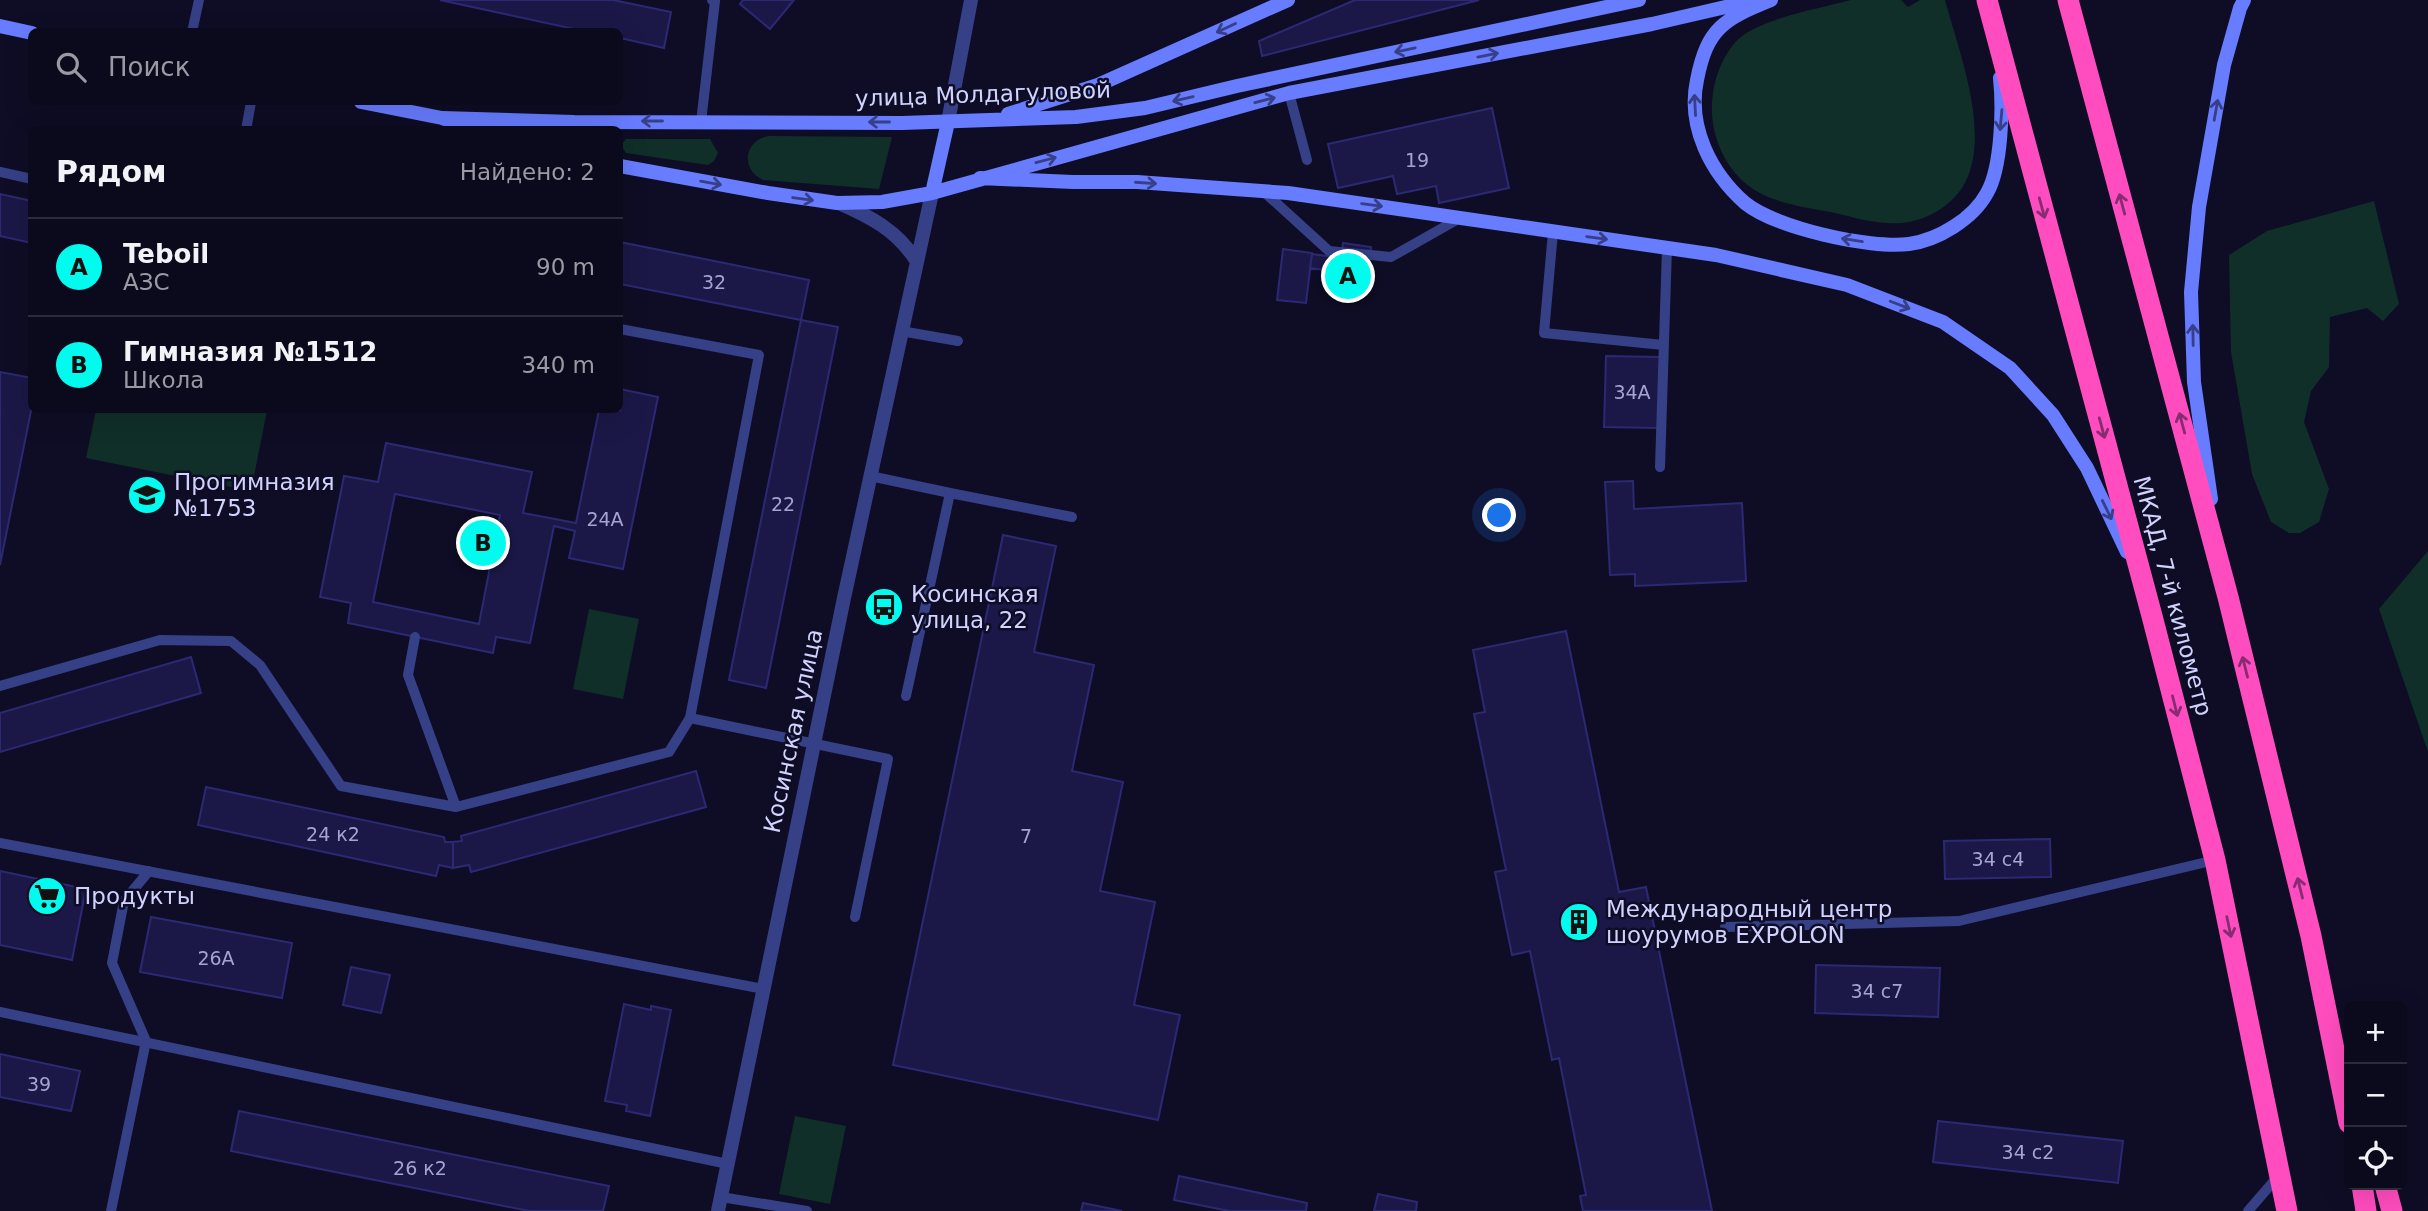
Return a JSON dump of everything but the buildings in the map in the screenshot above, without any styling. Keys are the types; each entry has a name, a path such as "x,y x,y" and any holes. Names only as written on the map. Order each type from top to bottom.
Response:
{"highway":[{"name":"МКАД, 7-й километр","path":"1986,0 2215,859 2287,1211"},
{"path":"2067,0 2228,597 2311,936 2344,1098"},
{"path":"2311,936 2344,1033"},
{"path":"2363,1190 2366,1211"},
{"path":"2386,1190 2392,1211"}],"main road":[{"path":"988,120 1098,85 1288,0"},
{"name":"улица Молдагуловой","path":"442,118 599,125 701,122 948,122 1076,117 1145,108 1639,0"},
{"path":"623,167 837,203 882,202 932,193 1289,93 1652,24 1756,0"},
{"path":"1771,0 1737,13 1714,33 1701,58 1695,91 1697,125 1706,153 1723,181 1747,205 1780,222 1832,236 1874,243 1909,244 1941,233 1967,217 1988,193 1998,157 2003,102 1994,28"},
{"path":"2228,597 2194,382 2192,292 2199,207 2224,65 2240,8 2245,0"},
{"path":"0,26 28,32"},
{"name":"улица Молдагуловой","path":"376,105 442,118 467,126"},
{"name":"Косинская улица","path":"932,193 948,122"},
{"path":"980,178 1137,182 1263,191 1716,255 1847,285 1943,322 2010,368 2053,415 2087,468 2120,537 2152,616"}],"street":[{"name":"Косинская улица","path":"948,122 971,0"},
{"name":"Косинская улица","path":"720,1204 813,744 932,193"},
{"path":"837,203 871,217 886,227 903,242 916,260"}],"lane":[{"path":"193,28 199,0"},
{"path":"701,122 714,0"},
{"path":"1289,93 1307,160"},
{"path":"247,126 250,105"},
{"path":"0,172 28,178"},
{"path":"1263,191 1329,251 1391,257 1460,218"},
{"path":"1553,232 1544,333 1663,345"},
{"path":"1660,467 1667,248"},
{"path":"0,686 160,640 231,641 260,665 341,786 456,807 669,752 690,718 759,355 623,331"},
{"path":"901,331 958,341"},
{"path":"870,476 1072,517"},
{"path":"906,696 950,493"},
{"path":"415,637 408,675 456,807"},
{"path":"690,718 888,759 855,918"},
{"path":"0,843 764,989"},
{"path":"1725,927 1959,921 2215,859"},
{"path":"111,1211 146,1041 112,963 124,901 149,871"},
{"path":"0,1012 728,1164"},
{"path":"2248,1211 2280,1174"},
{"path":"720,1204 807,1211"}],"green space":[{"path":"1851,0 1901,0 1908,7 1920,0 1945,0 1964,67 1974,115 1973,161 1966,181 1952,200 1933,214 1910,222 1874,222 1796,206 1767,196 1746,184 1736,174 1720,149 1716,136 1712,107 1714,85 1723,60 1733,45 1745,34 1768,23"},
{"path":"769,136 892,137 879,189 763,180 751,169 748,155 754,143"},
{"path":"626,139 710,139 718,153 708,165 626,153 623,143"},
{"path":"2374,201 2399,304 2383,321 2367,308 2330,317 2329,367 2311,391 2304,422 2329,489 2319,522 2300,533 2289,533 2271,522 2252,474 2231,352 2229,255 2267,231"},
{"path":"95,413 267,413 251,491 86,458"},
{"path":"2428,551 2428,752 2379,609"},
{"path":"589,609 639,619 623,699 573,689"},
{"path":"795,1116 846,1126 830,1204 779,1194"}],"place":[{"name":"Teboil","path":"1348,276"},
{"name":"Прогимназия №1753","path":"147,495"},
{"name":"Гимназия №1512","path":"483,543"},
{"name":"Косинская улица, 22","path":"884,607"},
{"name":"Продукты","path":"47,896"},
{"name":"Международный центр шоурумов EXPOLON","path":"1579,922"}]}
